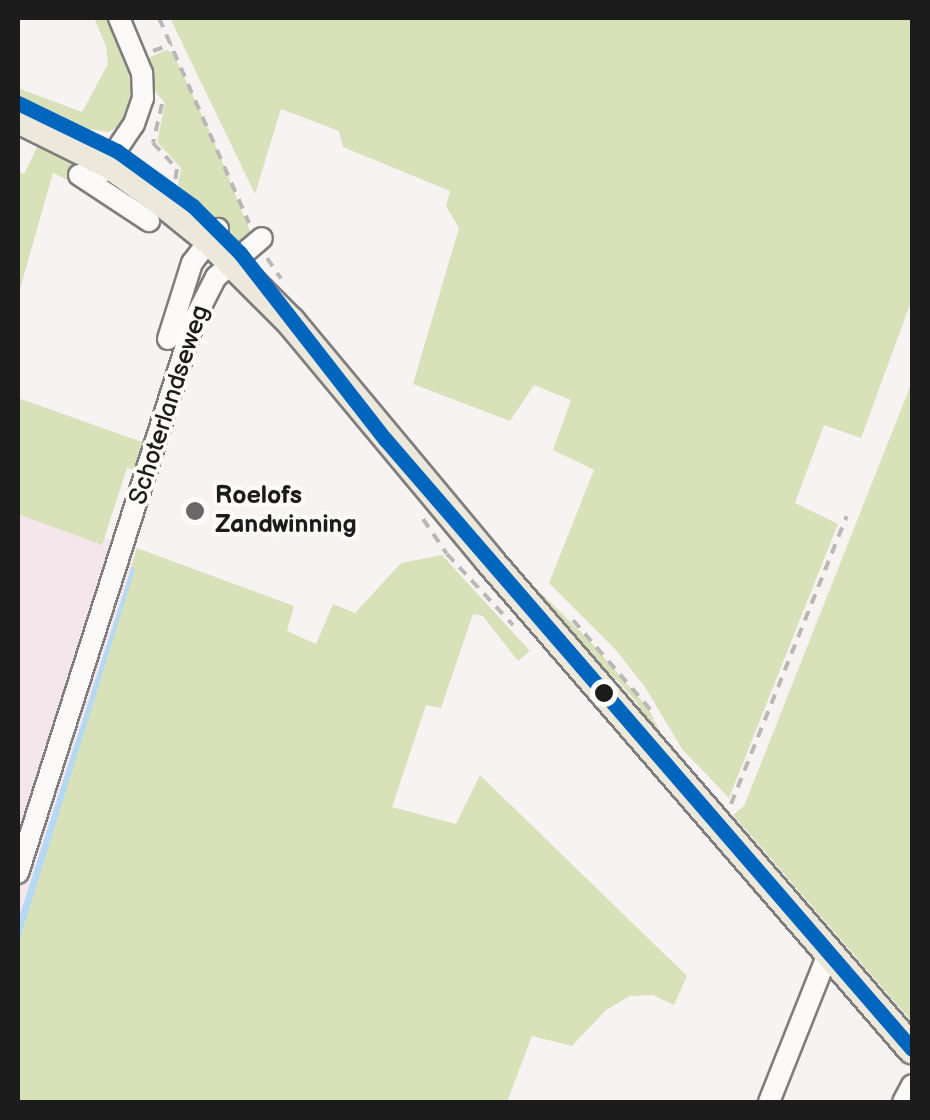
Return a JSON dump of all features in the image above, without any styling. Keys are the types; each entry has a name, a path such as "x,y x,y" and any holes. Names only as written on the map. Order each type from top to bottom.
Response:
{"main road":[{"path":"18,103 138,198 248,249 290,322 912,1050"},
{"path":"18,120 100,168 171,188 213,234"}],"street":[{"path":"100,168 137,118 144,93 142,74 119,18"},
{"path":"138,198 150,221"},
{"path":"168,338 192,263 213,234"},
{"name":"Schoterlandseweg","path":"18,872 196,318 213,282 248,249"},
{"path":"769,1102 828,954"},
{"path":"903,1102 912,1086"}],"path":[{"path":"159,18 248,249 283,282"},
{"path":"144,54 172,44"},
{"path":"157,97 162,106 153,143 178,172 173,184"},
{"path":"716,825 739,791 847,516"},
{"path":"566,614 592,638 657,718"}],"shaded area":[{"path":"18,511 137,548 18,929"}],"green space":[{"path":"94,18 110,18 135,77 124,124 108,132 88,129 18,99 18,88 82,112 108,64 106,46"},
{"path":"170,18 912,18 912,299 861,438 824,425 795,503 838,524 729,798 682,749 645,687 615,649 549,583 594,470 553,450 571,400 534,385 510,421 413,384 459,228 446,206 450,191 343,147 339,131 281,109 255,194"},
{"path":"166,50 173,53 214,141 253,239 241,245 178,185 181,168 157,142 165,103 153,89 146,59"},
{"path":"39,143 92,159 93,173 74,183 53,173 18,296 18,171 24,174"},
{"path":"912,382 912,1022 733,815 744,806"},
{"path":"18,398 145,443 139,471 127,468 102,545 18,514"},
{"path":"137,548 294,606 287,631 316,644 333,604 355,613 401,563 442,555 530,651 518,661 483,616 473,614 441,708 426,705 392,807 456,824 480,775 687,976 674,1005 653,995 630,996 606,1010 572,1046 532,1036 507,1102 18,1102 18,945"},
{"path":"505,558 589,640 648,708 669,749 664,751 637,703 568,637"}],"water":[{"path":"132,566 135,569 18,945 18,921"}],"transit line":[{"path":"18,103 117,151 193,206 240,253 385,439 912,1049"}],"place":[{"name":"Roelofs Zandwinning","path":"195,511"}]}
